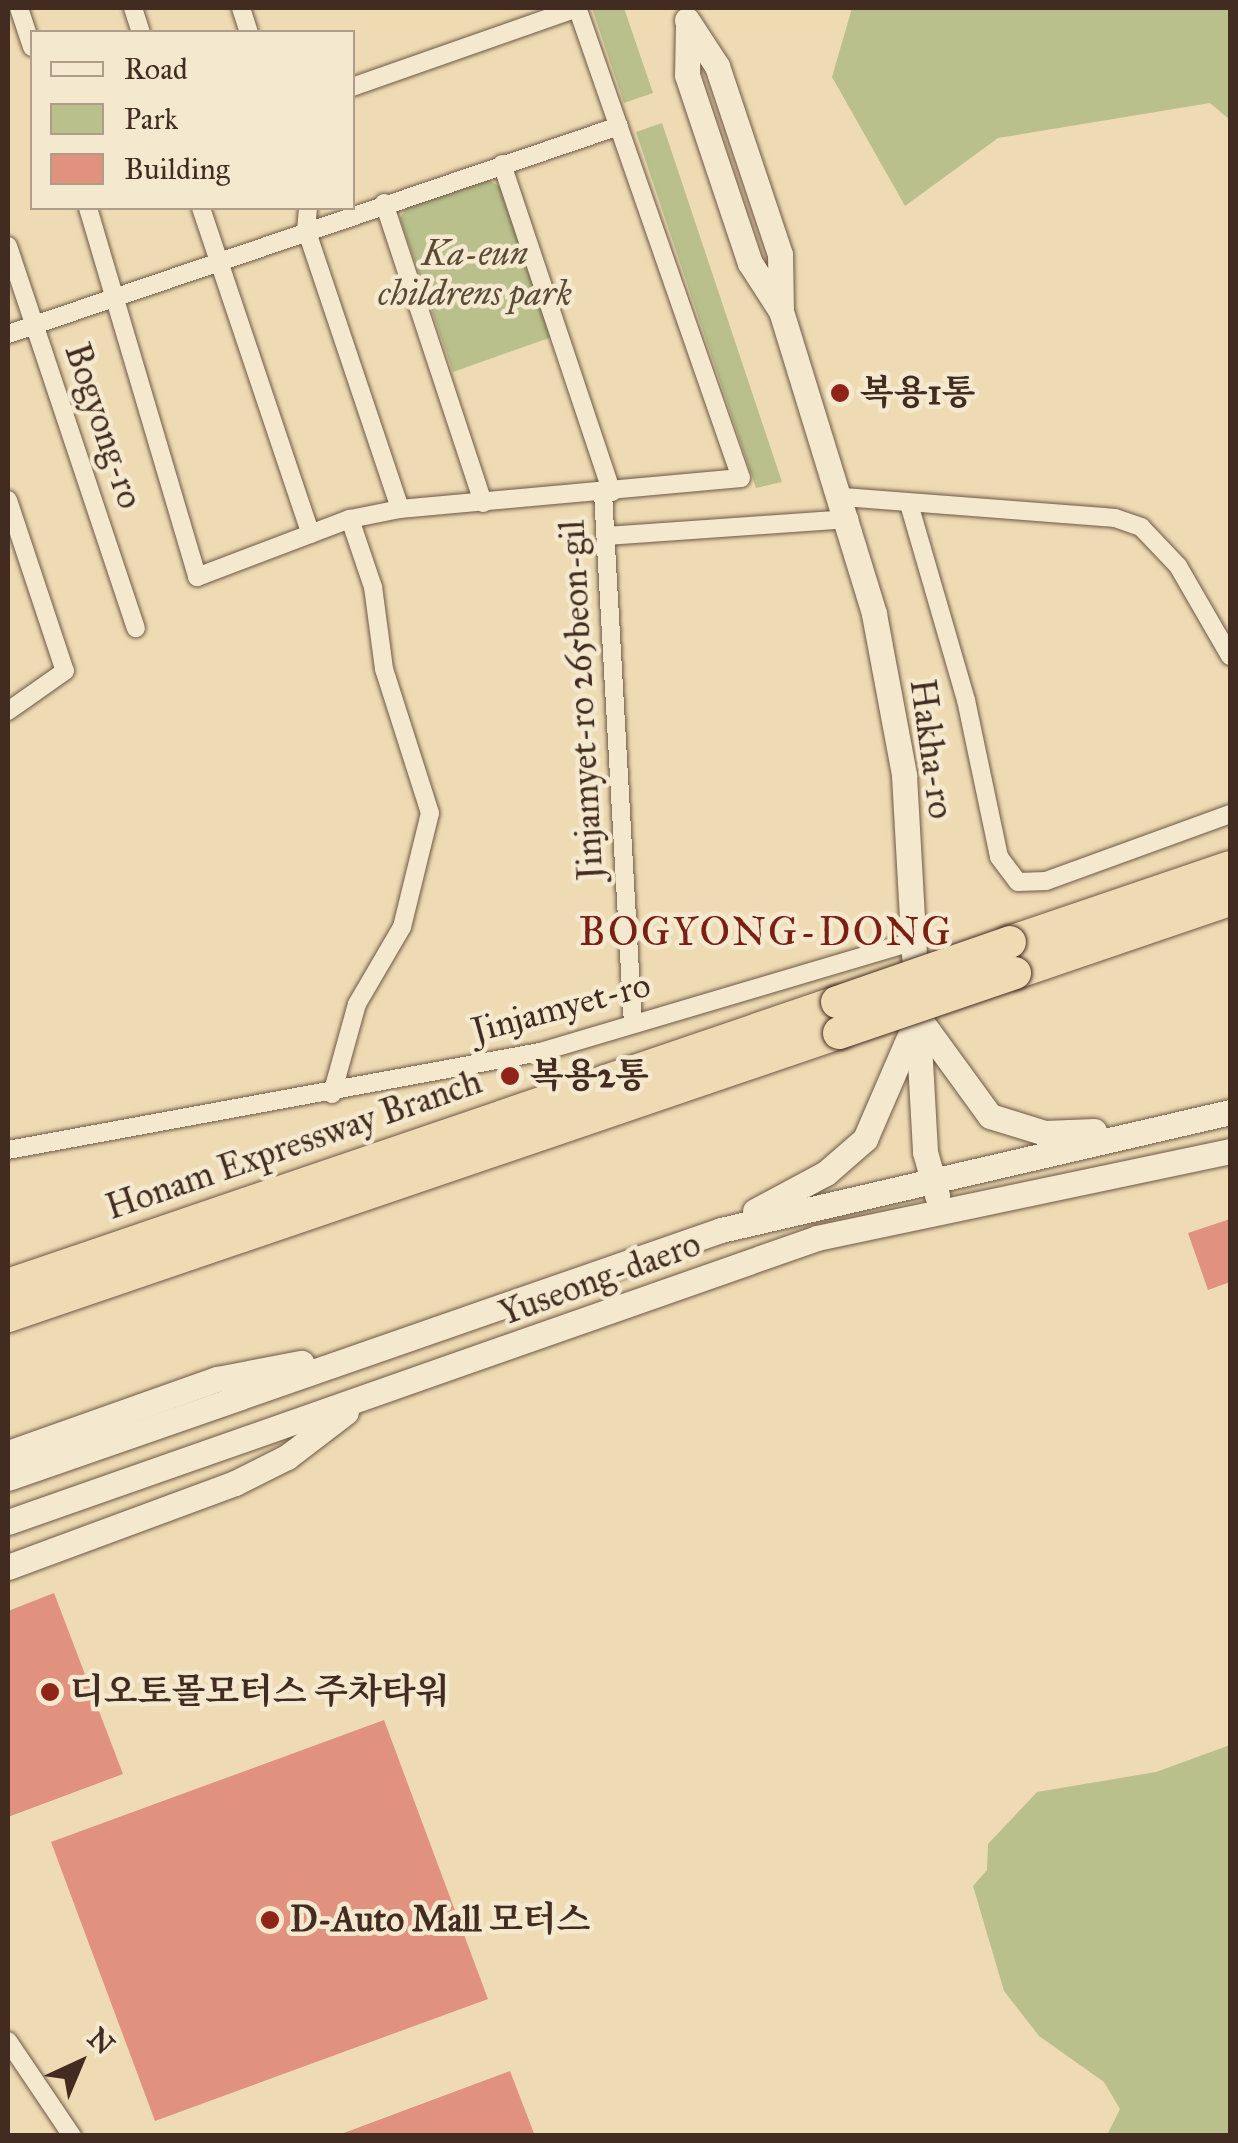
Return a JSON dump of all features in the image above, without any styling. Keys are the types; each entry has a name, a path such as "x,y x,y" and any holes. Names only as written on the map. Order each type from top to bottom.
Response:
{"highway":[{"name":"Honam Expressway Branch","path":"1013,958 1230,867"},
{"name":"Honam Expressway Branch","path":"8,1285 1013,958 1230,900"},
{"name":"Honam Expressway Branch","path":"8,1316 838,1017"}],"street":[{"path":"19,8 30,41"},
{"path":"89,210 114,283 109,295 197,576 350,520 400,509 741,478 577,8 355,86"},
{"name":"Hakha-ro","path":"685,16 687,75 750,263 781,311 846,508 904,775 918,940 925,1152 940,1210"},
{"path":"8,334 109,295 219,262 306,229 619,126"},
{"name":"Jinjamyet-ro 265beon-gil","path":"502,164 608,492 606,536 633,1024"},
{"path":"384,204 483,504"},
{"path":"201,210 311,534"},
{"path":"308,210 306,229 400,509"},
{"name":"Bogyong-ro","path":"8,246 136,628"},
{"path":"8,500 64,671 8,711"},
{"path":"909,504 966,700 1000,857 1018,882 1046,881 1230,814"},
{"path":"606,536 909,504 1115,518 1140,527 1178,566 1230,656"},
{"path":"332,1094 357,1004 402,927 430,813 384,669 373,587 350,520"},
{"name":"Jinjamyet-ro","path":"8,1150 332,1094 540,1052 918,940"},
{"path":"722,1230 826,1172 864,1138 918,1017 990,1116 1044,1133 1165,1126"},
{"name":"Yuseong-daero","path":"8,1478 722,1230 1230,1112"},
{"name":"Yuseong-daero","path":"8,1522 817,1238 1230,1152"},
{"path":"8,1453 217,1380 390,1346"},
{"path":"8,1567 235,1483 287,1456 364,1398"},
{"path":"8,2041 72,2136"}],"green space":[{"path":"592,8 624,8 653,93 624,103"},
{"path":"852,8 1230,8 1230,120 1210,103 998,138 905,206 832,77"},
{"path":"662,123 782,482 756,488 636,132"},
{"name":"Ka-eun childrens park","path":"486,178 500,187 552,337 453,372 400,218 407,206"},
{"path":"1230,1745 1230,2135 1107,2135 1120,2109 1104,2082 1039,2036 1004,1991 973,1886 987,1870 988,1844 1037,1792 1156,1772"}],"building":[{"path":"1230,1219 1230,1282 1208,1290 1188,1233"},
{"name":"디오토몰모터스 주차타워","path":"54,1593 123,1774 8,1817 8,1611"},
{"name":"D-Auto Mall 모터스","path":"384,1720 488,1999 155,2121 51,1842"},
{"path":"510,2071 535,2136 341,2136 341,2134"}],"place":[{"name":"복용1통","path":"840,393"},
{"name":"복용2통","path":"510,1076"},
{"name":"디오토몰모터스 주차타워","path":"50,1692"},
{"name":"D-Auto Mall 모터스","path":"270,1920"}],"district":[{"name":"BOGYONG-DONG","path":"766,932"}]}
